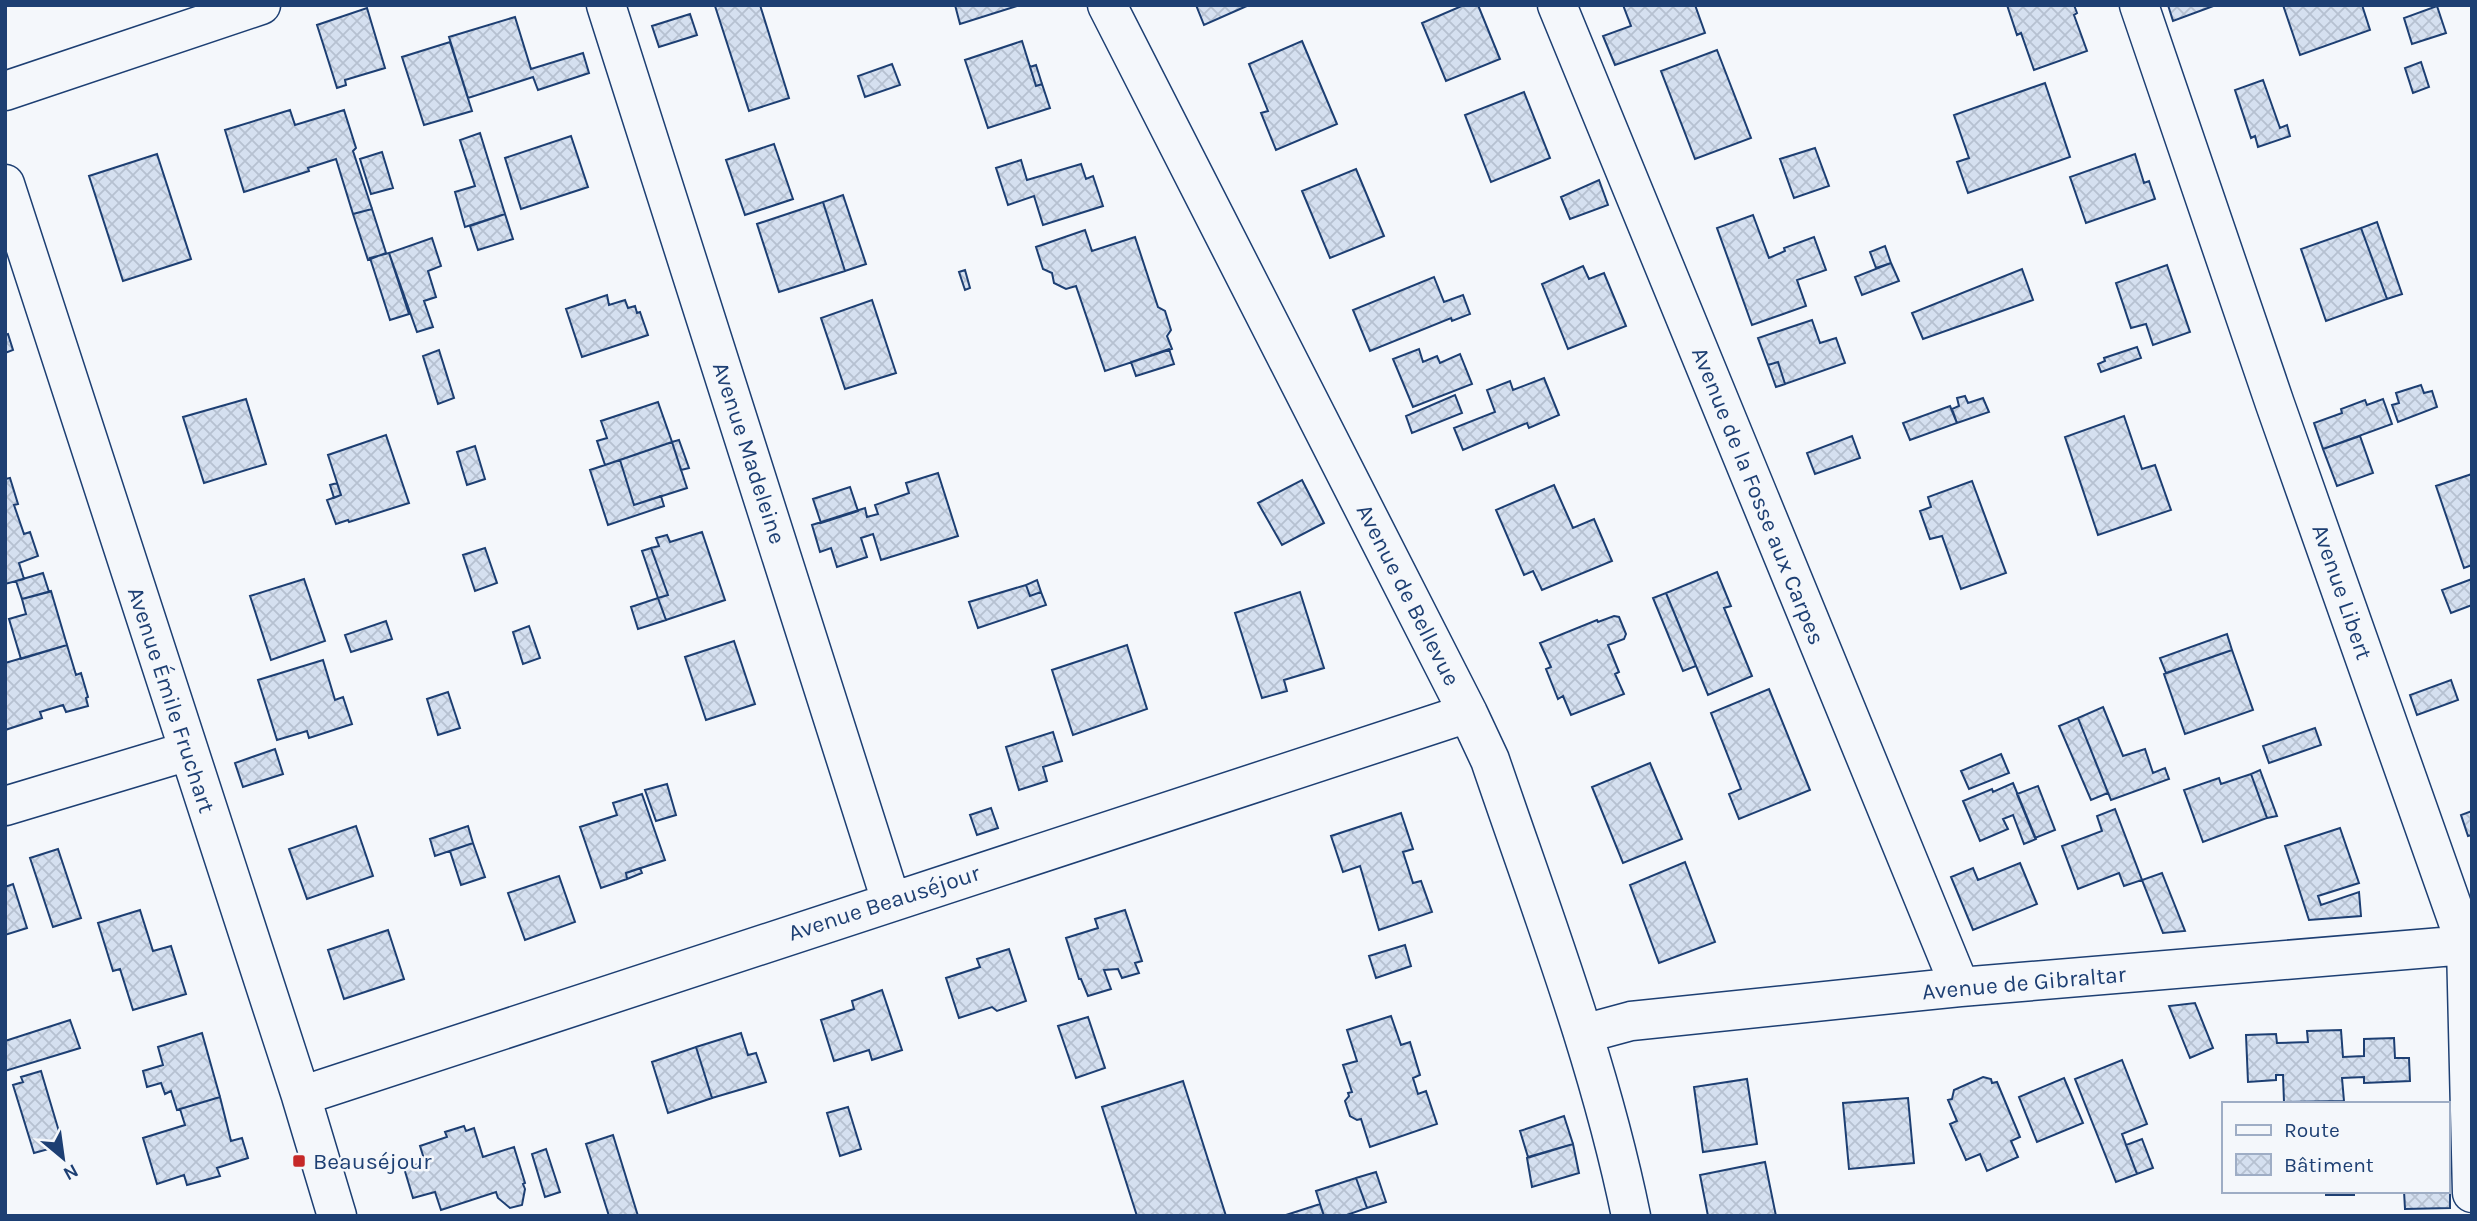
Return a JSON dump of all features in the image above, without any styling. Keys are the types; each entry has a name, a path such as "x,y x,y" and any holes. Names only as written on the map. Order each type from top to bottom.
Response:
{"street":[{"path":"5,91 261,5"},
{"name":"Avenue Madeleine","path":"606,5 891,901"},
{"name":"Avenue de Bellevue","path":"1108,5 1490,760 1583,1034 1621,1166 1631,1216"},
{"name":"Avenue de la Fosse aux Carpes","path":"1557,5 1960,988"},
{"name":"Avenue Libert","path":"2138,5 2275,404 2466,945 2472,1193"},
{"name":"Avenue Émile Fruchart","path":"5,184 301,1096 337,1216"},
{"name":"Avenue Beauséjour","path":"301,1096 1468,713"},
{"path":"5,806 188,751"},
{"name":"Avenue de Gibraltar","path":"1583,1034 1631,1021 1960,988 2466,945"}],"building":[{"path":"760,5 789,98 749,111 715,6"},
{"path":"955,5 1017,5 1017,6 960,24"},
{"path":"1196,5 1249,5 1204,25"},
{"path":"1464,5 1478,5 1500,59 1446,81 1422,23"},
{"path":"1623,5 1695,5 1705,33 1615,65 1603,36 1631,26"},
{"path":"2007,5 2074,5 2077,13 2074,15 2087,51 2034,70 2021,33 2017,35"},
{"path":"2168,5 2216,5 2173,21"},
{"path":"2283,5 2362,5 2370,30 2300,55"},
{"path":"2437,6 2446,33 2412,44 2404,18"},
{"path":"367,8 385,68 345,80 346,85 337,88 317,25"},
{"path":"690,14 697,35 659,47 652,26"},
{"path":"515,17 531,69 583,53 589,73 538,90 533,77 468,98 449,37"},
{"path":"1022,41 1036,86 1042,84 1050,108 988,128 965,60"},
{"path":"1302,41 1337,124 1276,150 1261,113 1268,111 1249,64"},
{"path":"450,42 472,111 424,125 402,57"},
{"path":"1717,50 1751,138 1695,159 1661,71"},
{"path":"2421,62 2429,87 2413,93 2405,68"},
{"path":"892,64 900,85 865,97 858,76"},
{"path":"1036,65 1042,84 1036,86 1030,67"},
{"path":"2263,80 2280,128 2287,125 2290,136 2258,147 2255,136 2251,138 2235,90"},
{"path":"2045,83 2070,157 1968,193 1957,162 1969,158 1954,115"},
{"path":"1524,92 1550,158 1491,182 1465,115"},
{"path":"290,110 295,125 344,110 356,148 353,151 372,209 353,214 336,159 308,168 309,171 244,192 225,130"},
{"path":"480,133 505,214 465,227 455,192 475,186 460,140"},
{"path":"571,136 588,187 521,209 505,158"},
{"path":"774,144 793,199 745,215 726,160"},
{"path":"1815,148 1829,186 1794,198 1780,159"},
{"path":"382,152 393,188 371,194 360,159"},
{"path":"157,154 191,259 123,281 89,176"},
{"path":"2135,154 2144,183 2149,181 2155,199 2086,223 2070,177"},
{"path":"1021,160 1027,180 1081,164 1086,179 1093,176 1103,206 1043,225 1034,196 1008,205 996,168"},
{"path":"1356,169 1384,236 1330,258 1302,191"},
{"path":"1599,180 1608,205 1570,219 1561,197"},
{"path":"843,195 866,264 845,271 823,202"},
{"path":"823,202 845,271 779,292 757,224"},
{"path":"372,209 386,253 368,260 353,214"},
{"path":"505,214 513,239 478,250 470,226"},
{"path":"1753,215 1769,258 1785,251 1784,248 1814,237 1826,270 1797,280 1806,306 1752,325 1717,228"},
{"path":"2377,222 2402,294 2387,299 2361,228"},
{"path":"2361,228 2387,299 2326,321 2301,249"},
{"path":"1085,230 1092,251 1135,237 1158,307 1165,311 1171,330 1167,336 1172,349 1105,371 1076,286 1066,289 1054,283 1052,273 1043,269 1036,247"},
{"path":"432,238 441,266 428,271 436,297 424,301 433,327 417,332 389,253"},
{"path":"1885,246 1891,263 1876,268 1870,252"},
{"path":"389,253 409,314 390,320 370,258"},
{"path":"1891,263 1899,281 1862,295 1855,277"},
{"path":"2167,265 2190,332 2153,345 2146,324 2131,328 2116,283"},
{"path":"1583,266 1589,279 1604,273 1626,326 1568,349 1542,284"},
{"path":"2022,269 2033,300 1923,339 1912,313"},
{"path":"965,270 970,288 965,290 959,272"},
{"path":"1434,277 1444,302 1463,295 1470,314 1452,321 1451,318 1370,351 1353,310"},
{"path":"607,295 609,305 625,300 628,308 635,306 637,313 640,312 648,335 582,357 566,309"},
{"path":"872,300 896,373 845,389 821,318"},
{"path":"1812,320 1820,343 1836,338 1845,363 1785,384 1778,362 1768,365 1758,338"},
{"path":"8,334 13,350 5,353 5,335"},
{"path":"2137,347 2141,358 2101,372 2098,364 2105,361 2104,358"},
{"path":"1169,349 1174,364 1136,376 1131,362"},
{"path":"1419,349 1423,362 1437,356 1440,363 1460,354 1472,384 1413,407 1393,359"},
{"path":"439,350 454,398 438,404 423,356"},
{"path":"1778,362 1785,384 1776,387 1768,365"},
{"path":"1544,378 1559,415 1529,428 1527,423 1463,450 1454,428 1495,412 1487,390 1510,381 1513,390"},
{"path":"2421,385 2424,393 2432,391 2437,407 2398,422 2392,405 2399,403 2396,393"},
{"path":"1455,395 1462,413 1412,433 1406,416"},
{"path":"1965,396 1968,403 1983,398 1989,412 1957,423 1952,409 1959,406 1957,398"},
{"path":"246,399 266,464 204,483 183,417"},
{"path":"2383,399 2392,424 2323,449 2314,423 2342,413 2341,409 2365,400 2367,405"},
{"path":"658,402 672,442 605,465 597,441 607,438 601,421"},
{"path":"1950,406 1957,423 1910,440 1903,423"},
{"path":"2124,416 2142,469 2155,465 2171,510 2098,535 2065,437"},
{"path":"386,435 409,503 336,524 327,500 341,495 328,455"},
{"path":"1852,436 1860,458 1815,474 1807,453"},
{"path":"2360,436 2373,473 2337,486 2323,449"},
{"path":"679,440 689,468 681,470 672,442"},
{"path":"672,442 687,488 634,505 620,460"},
{"path":"475,446 485,479 467,485 457,452"},
{"path":"620,460 634,505 661,496 664,506 608,525 590,470"},
{"path":"938,473 958,536 881,560 873,534 861,538 867,557 837,567 831,548 820,552 812,525 865,508 867,517 878,514 875,505 909,493 906,483"},
{"path":"2472,474 2472,565 2464,568 2436,486"},
{"path":"10,478 18,504 14,505 24,534 30,532 38,556 19,563 24,579 5,584 5,479"},
{"path":"1302,480 1324,523 1282,545 1258,503"},
{"path":"1972,481 2006,573 1961,589 1942,536 1930,539 1920,511 1931,507 1928,497"},
{"path":"337,483 341,495 334,498 330,485"},
{"path":"1554,485 1573,528 1594,519 1612,561 1542,590 1533,571 1524,575 1496,510"},
{"path":"850,487 858,511 821,523 813,499"},
{"path":"702,532 725,600 666,620 658,598 668,595 651,548 659,546 656,538 667,535 670,542"},
{"path":"485,548 497,583 475,591 463,555"},
{"path":"651,548 668,595 658,598 642,551"},
{"path":"1717,572 1731,606 1724,608 1752,676 1708,695 1666,593"},
{"path":"43,573 49,592 22,599 16,581"},
{"path":"304,579 325,641 271,660 250,596"},
{"path":"2472,579 2472,605 2451,613 2442,590"},
{"path":"1037,580 1041,592 1030,596 1026,585"},
{"path":"1026,585 1030,596 1041,592 1046,605 978,628 969,602"},
{"path":"51,591 67,645 21,659 9,619 26,614 22,599"},
{"path":"1300,592 1324,668 1284,680 1287,691 1262,698 1235,613"},
{"path":"1666,593 1696,666 1683,671 1653,598"},
{"path":"658,598 666,620 638,629 631,607"},
{"path":"1614,616 1619,617 1626,634 1624,639 1608,645 1619,672 1615,674 1624,694 1571,715 1563,696 1558,699 1546,669 1551,667 1540,643"},
{"path":"386,621 392,639 351,652 345,635"},
{"path":"529,626 540,658 523,664 513,632"},
{"path":"2227,634 2232,650 2166,673 2160,658"},
{"path":"734,641 755,704 706,720 685,657"},
{"path":"67,645 76,675 81,673 88,706 66,712 63,705 40,712 42,718 5,730 5,663"},
{"path":"1127,645 1147,709 1073,735 1052,670"},
{"path":"2232,650 2253,710 2185,734 2164,674"},
{"path":"323,660 335,700 343,697 352,724 309,738 307,731 277,740 258,680"},
{"path":"2451,680 2458,700 2417,715 2410,695"},
{"path":"1769,689 1810,790 1739,819 1729,794 1741,789 1711,713"},
{"path":"448,692 460,728 438,735 427,699"},
{"path":"2103,707 2123,756 2145,749 2153,773 2165,768 2169,779 2111,800 2078,718"},
{"path":"2078,718 2108,793 2091,800 2059,726"},
{"path":"2315,728 2321,745 2269,763 2263,746"},
{"path":"1053,732 1062,761 1043,767 1047,781 1019,790 1006,747"},
{"path":"275,749 283,774 243,787 235,763"},
{"path":"2001,754 2009,773 1969,789 1961,771"},
{"path":"1650,763 1682,839 1623,863 1592,787"},
{"path":"2260,770 2277,816 2267,818 2251,774"},
{"path":"2251,774 2267,818 2203,842 2184,790 2219,778 2221,784"},
{"path":"2013,783 2036,839 2024,844 2013,815 2003,819 2008,829 1980,841 1963,801"},
{"path":"667,784 676,815 656,821 645,790"},
{"path":"2038,786 2055,830 2035,838 2017,794"},
{"path":"642,794 665,860 626,873 627,879 601,888 580,827 617,815 613,803"},
{"path":"991,808 998,828 977,835 970,815"},
{"path":"2115,809 2142,880 2124,886 2119,873 2078,889 2062,846 2102,831 2097,816"},
{"path":"2472,811 2472,835 2468,836 2461,815"},
{"path":"1401,813 1413,849 1403,852 1413,883 1421,881 1432,912 1379,930 1360,866 1343,872 1331,836"},
{"path":"356,826 373,876 307,899 289,849"},
{"path":"468,826 473,843 435,856 430,839"},
{"path":"2340,828 2359,883 2318,896 2321,905 2359,892 2361,916 2309,920 2285,846"},
{"path":"473,843 485,877 461,885 450,851"},
{"path":"58,849 81,918 53,927 30,858"},
{"path":"1685,862 1715,942 1659,963 1630,885"},
{"path":"2020,863 2037,904 1973,930 1951,877 1973,868 1978,880"},
{"path":"640,868 642,873 627,879 626,873"},
{"path":"2162,873 2185,931 2163,933 2142,880"},
{"path":"559,876 575,922 525,940 508,893"},
{"path":"13,884 27,928 5,935 5,887"},
{"path":"140,910 153,951 171,946 186,994 133,1010 120,969 113,971 98,923"},
{"path":"1125,910 1142,961 1135,963 1139,973 1122,978 1118,969 1104,970 1111,989 1088,996 1079,979 1066,938 1098,928 1095,919"},
{"path":"388,930 404,979 344,999 328,950"},
{"path":"1405,945 1411,966 1376,978 1369,956"},
{"path":"1009,949 1026,1001 997,1011 992,1007 959,1018 946,978 980,967 977,959"},
{"path":"882,990 902,1050 872,1060 869,1050 834,1061 821,1020 854,1009 852,1001"},
{"path":"2195,1003 2213,1048 2190,1058 2169,1006"},
{"path":"1391,1016 1401,1045 1410,1042 1420,1075 1413,1078 1418,1094 1426,1091 1437,1124 1370,1147 1361,1119 1350,1116 1345,1101 1348,1093 1352,1092 1343,1065 1357,1061 1347,1030"},
{"path":"1088,1017 1105,1068 1076,1078 1058,1026"},
{"path":"70,1020 80,1048 5,1071 5,1041"},
{"path":"2341,1030 2343,1057 2364,1056 2364,1039 2394,1038 2395,1058 2409,1058 2410,1081 2364,1083 2364,1077 2342,1078 2344,1101 2284,1102 2283,1075 2276,1075 2276,1080 2248,1082 2246,1035 2276,1034 2277,1043 2308,1042 2307,1031"},
{"path":"202,1033 220,1097 177,1110 171,1091 165,1094 161,1083 147,1087 143,1071 163,1065 158,1047"},
{"path":"741,1033 748,1055 756,1053 766,1082 712,1098 696,1047"},
{"path":"696,1047 712,1098 668,1113 652,1062"},
{"path":"2122,1060 2147,1124 2122,1134 2137,1174 2116,1182 2075,1079"},
{"path":"41,1071 63,1145 34,1153 13,1085 23,1082 21,1077"},
{"path":"1983,1077 1991,1079 1992,1083 1997,1082 2020,1137 2011,1141 2018,1157 1987,1171 1980,1154 1966,1160 1950,1124 1957,1121 1948,1100 1952,1099 1954,1090"},
{"path":"2064,1078 2083,1123 2037,1142 2019,1097"},
{"path":"1747,1079 1757,1144 1703,1152 1694,1087"},
{"path":"1183,1081 1226,1216 1137,1216 1102,1107"},
{"path":"220,1097 231,1141 242,1138 248,1158 217,1168 220,1176 187,1185 184,1175 157,1184 143,1138 185,1125 180,1109"},
{"path":"1908,1098 1914,1163 1849,1169 1843,1103"},
{"path":"848,1107 861,1149 840,1156 827,1113"},
{"path":"1564,1116 1573,1144 1528,1157 1520,1131"},
{"path":"464,1126 466,1131 474,1128 483,1157 514,1147 525,1183 522,1205 510,1208 498,1198 496,1192 441,1210 435,1192 413,1198 404,1168 425,1162 420,1146 447,1137 445,1132"},
{"path":"613,1135 638,1216 609,1216 586,1144"},
{"path":"2142,1139 2153,1168 2137,1174 2126,1145"},
{"path":"1573,1144 1579,1173 1532,1187 1527,1158"},
{"path":"546,1149 560,1192 545,1197 532,1154"},
{"path":"1765,1162 1776,1216 1708,1216 1700,1175"},
{"path":"1376,1172 1386,1202 1367,1208 1356,1178"},
{"path":"1356,1178 1367,1208 1344,1216 1324,1216 1316,1191"},
{"path":"2450,1183 2450,1208 2405,1209 2404,1193 2449,1193"},
{"path":"2326,1193 2354,1193 2354,1195"},
{"path":"1320,1204 1324,1216 1286,1215"}],"place":[{"name":"Beauséjour","path":"299,1161"}]}
